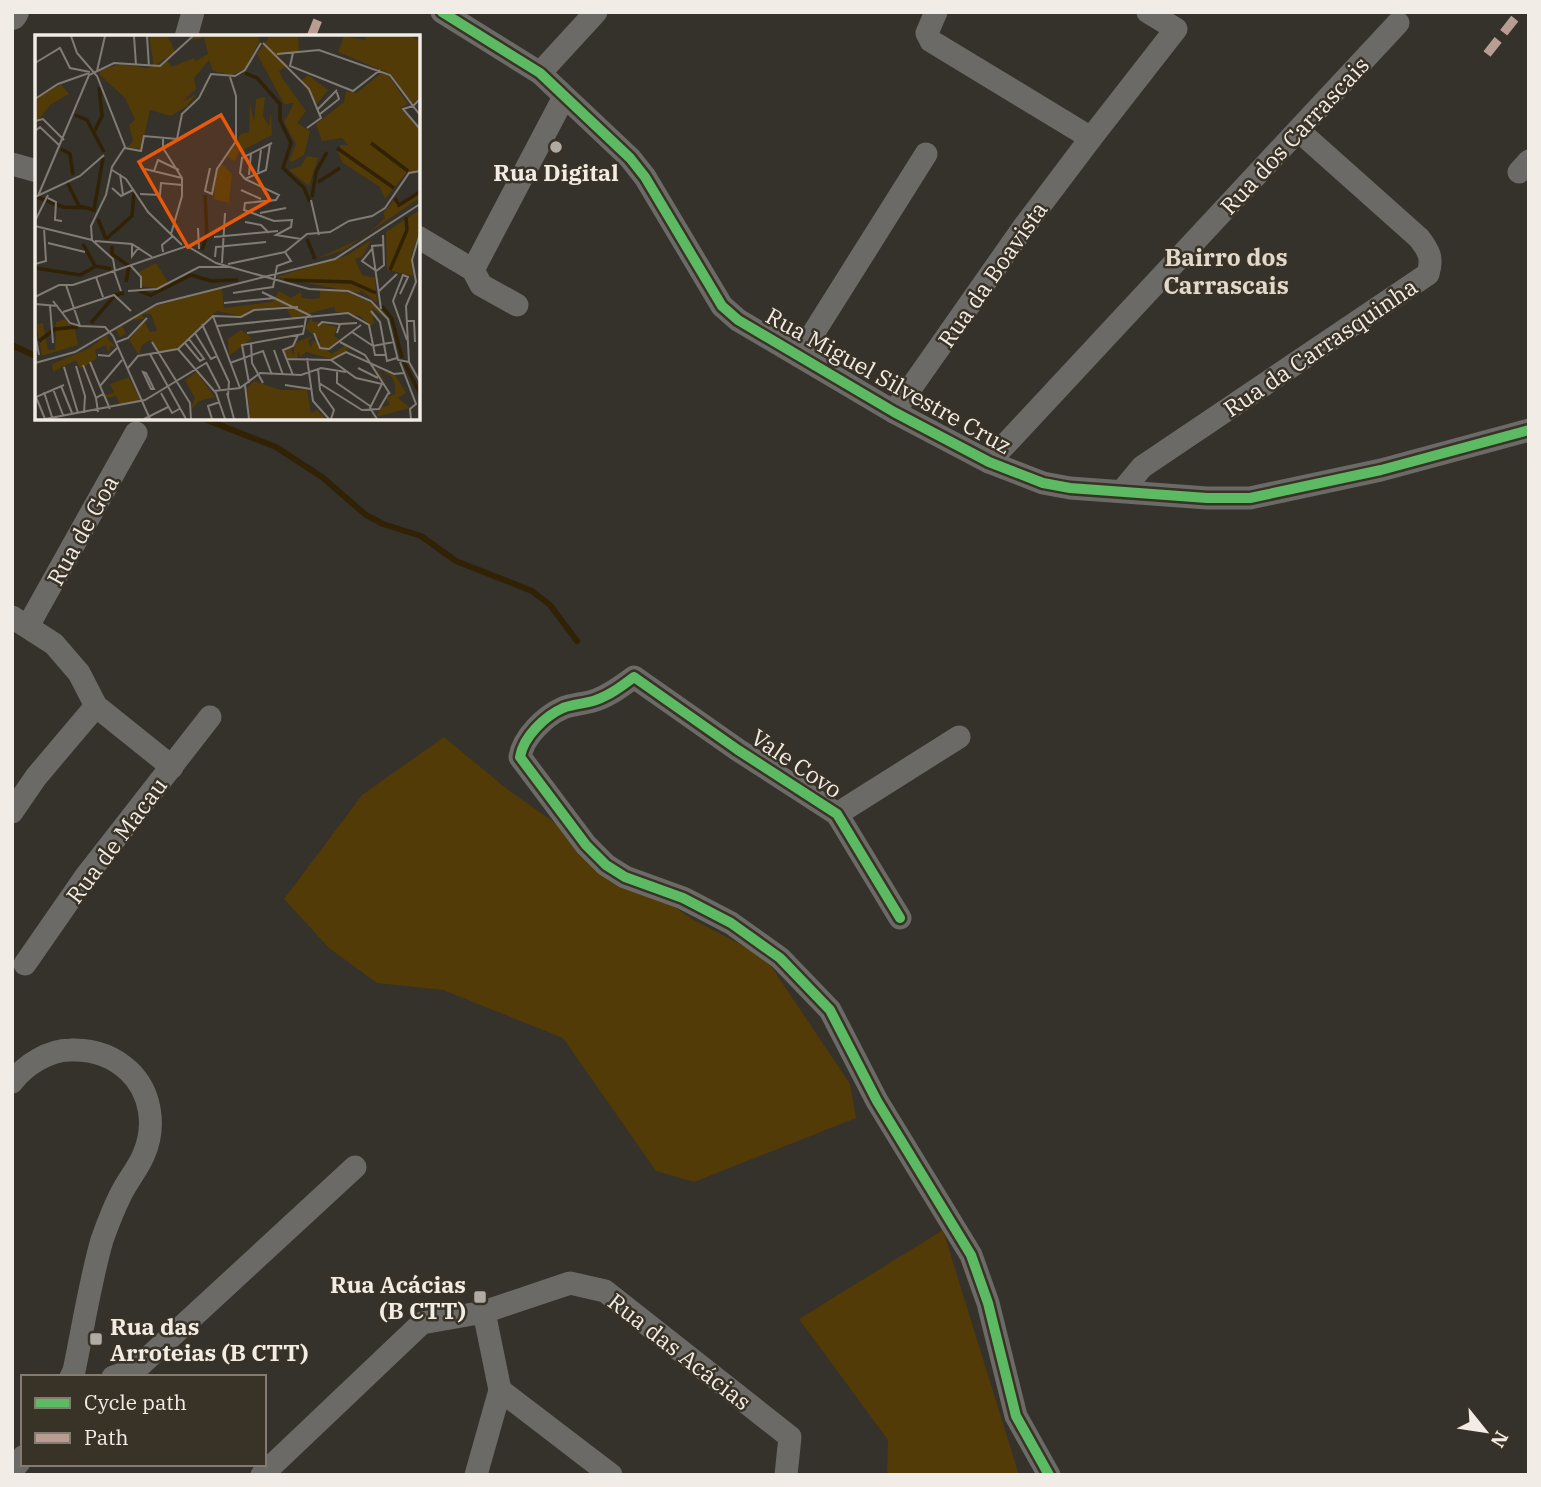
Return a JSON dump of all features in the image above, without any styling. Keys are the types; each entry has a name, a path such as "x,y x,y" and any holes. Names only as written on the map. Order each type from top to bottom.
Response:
{"street":[{"path":"187,35 193,12"},
{"path":"540,73 596,12"},
{"path":"936,12 927,33 931,41 1091,138"},
{"name":"Rua da Boavista","path":"894,412 1023,228 1176,29 1147,12"},
{"name":"Rua Miguel Silvestre Cruz","path":"443,13 540,73 630,158 645,177 722,306 737,320 894,412 989,462 1043,483 1070,488 1207,498 1250,498 1381,470 1529,430"},
{"name":"Rua dos Carrascais","path":"989,462 1398,23"},
{"path":"473,270 564,97"},
{"name":"Rua da Carrasquinha","path":"1122,491 1142,467 1427,274 1432,262 1429,251 1419,238 1299,131"},
{"path":"799,356 926,154"},
{"path":"12,164 35,170"},
{"path":"420,238 473,270 481,285 517,305"},
{"name":"Rua de Goa","path":"20,621 136,433"},
{"path":"20,621 54,644 79,673 96,706 172,767"},
{"name":"Vale Covo","path":"900,918 837,814 738,750 634,677 597,700 556,712 534,731 523,746 520,757 586,845 606,865 625,877 683,898 731,923 780,958 830,1010 877,1101 971,1255 988,1303 1016,1416 1049,1475"},
{"path":"12,812 36,777 96,706"},
{"name":"Rua de Macau","path":"25,964 86,876 210,717"},
{"path":"837,814 959,737"},
{"path":"12,1082 22,1069 58,1050 78,1049 97,1052 118,1061 134,1076 147,1097 152,1125 144,1153 120,1196 102,1240 72,1374"},
{"path":"119,1375 136,1369 355,1167"},
{"name":"Rua das Acácias","path":"266,1473 422,1323 484,1312 570,1283 605,1291 790,1437 786,1475"},
{"path":"476,1475 500,1390 484,1312"},
{"path":"500,1390 611,1475"}],"shaded area":[{"path":"444,737 507,789 692,919 765,957 850,1084 856,1118 694,1182 656,1171 563,1038 443,990 377,983 329,948 284,899 362,795"},
{"path":"943,1230 1019,1475 887,1475 888,1440 799,1319"}],"waterway":[{"path":"12,345 35,356"},
{"path":"207,420 276,447 322,477 366,515 383,524 421,536 456,561 532,591 550,605 577,641"}],"marked path":[{"path":"312,35 321,12"},
{"path":"1487,54 1520,12"}],"cycle path":[{"path":"442,12 540,73 630,158 645,177 722,306 738,320 894,412 989,462 1043,483 1070,488 1207,498 1250,498 1381,470 1529,430"},
{"path":"900,918 837,814 738,750 634,677 601,698 556,712 542,722 525,742 520,757 586,845 606,865 625,877 683,898 731,923 780,958 830,1010 877,1101 971,1255 988,1303 1016,1416 1049,1475"}],"place":[{"name":"Rua Digital","path":"556,147"},
{"name":"Rua Acácias (B CTT)","path":"480,1297"},
{"name":"Rua das Arroteias (B CTT)","path":"96,1339"}],"district":[{"name":"Bairro dos Carrascais","path":"1226,271"}]}
